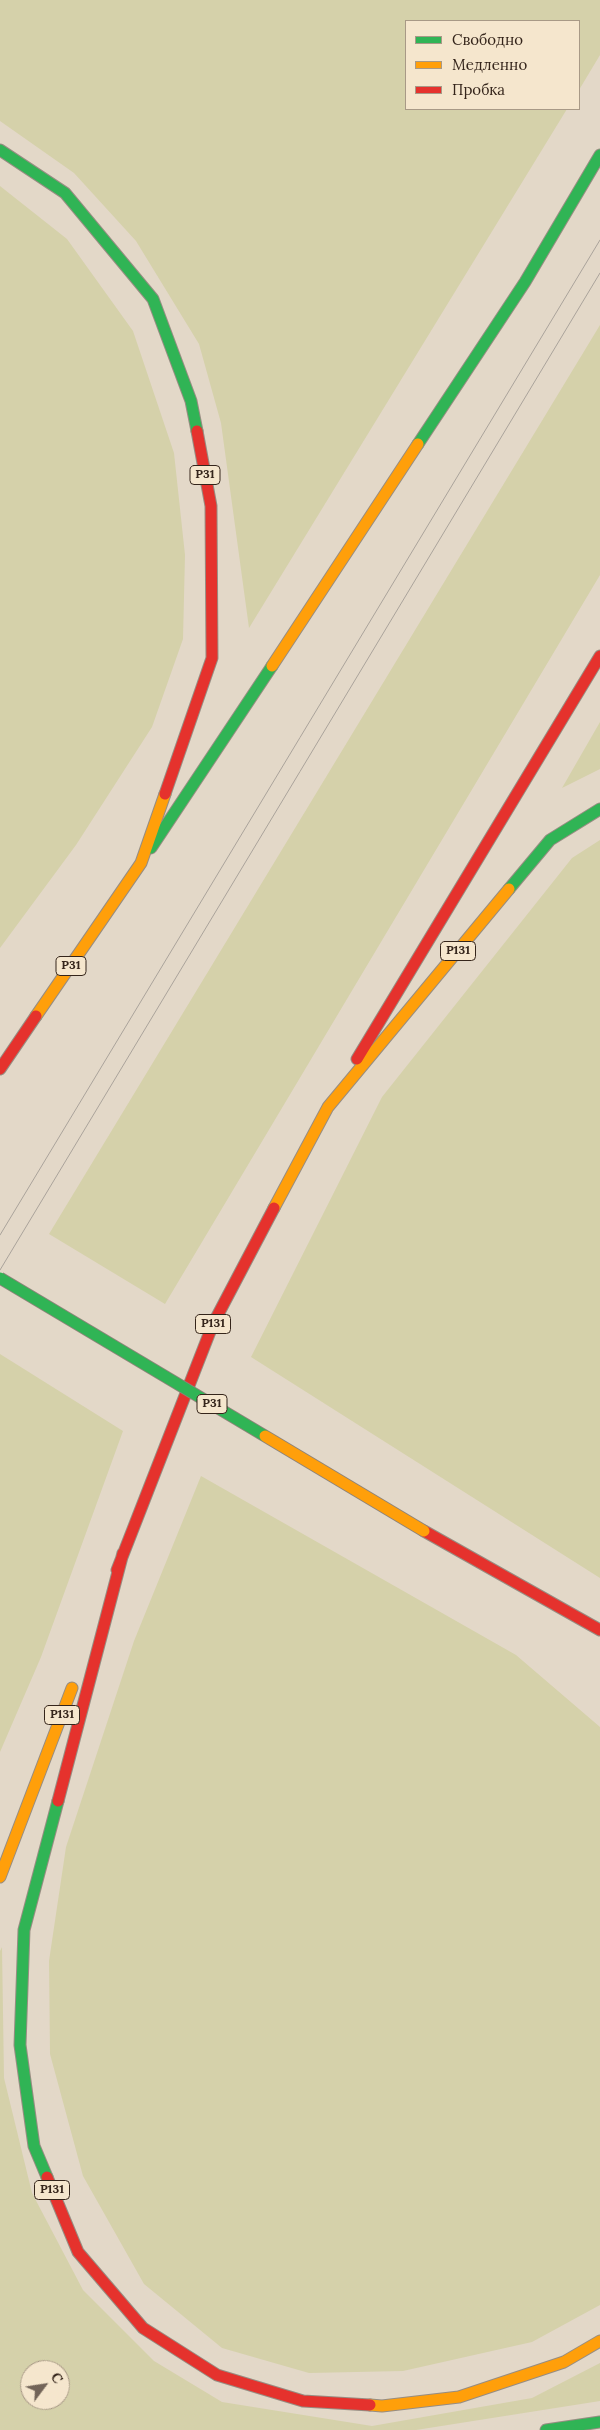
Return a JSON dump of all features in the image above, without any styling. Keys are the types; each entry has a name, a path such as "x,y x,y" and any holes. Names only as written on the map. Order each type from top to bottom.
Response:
{"main road":[{"name":"Р31","path":"0,150 65,193 153,299 191,401 211,506 212,658 141,863 0,1069"},
{"path":"141,863 525,282 600,155"},
{"name":"Р131","path":"0,1876 123,1553 213,1324 328,1108 600,656"},
{"name":"Р131","path":"328,1108 550,840 600,809"},
{"name":"Р31","path":"0,1278 424,1531 600,1630"},
{"name":"Р131","path":"123,1553 24,1930 20,2045 34,2146 78,2252 143,2328 217,2375 302,2401 382,2406 459,2397 564,2362 600,2341"},
{"path":"546,2430 600,2422"}],"shaded area":[{"path":"0,0 600,0 600,55 580,88 580,20 405,20 405,110 566,110 249,628 221,423 199,344 136,241 74,173 0,121"},
{"path":"0,186 67,239 133,331 174,453 185,555 183,639 152,727 76,845 0,948"},
{"path":"600,325 600,575 165,1304 49,1234"},
{"path":"600,722 600,769 562,788"},
{"path":"600,840 600,1578 251,1357 382,1097 572,858"},
{"path":"0,1354 123,1431 41,1657 0,1752"},
{"path":"201,1476 516,1655 600,1727 600,2305 532,2342 403,2371 309,2373 222,2348 144,2284 83,2176 50,2054 49,1961 66,1847 134,1641"},
{"path":"2,1947 4,2078 32,2193 83,2290 154,2361 222,2402 372,2426 532,2398 600,2363 600,2401 416,2430 0,2430 0,1951"}],"tram line":[{"path":"0,1235 600,240"},
{"path":"0,1270 600,273"}],"traffic: fast":[{"path":"0,150 65,193 153,299 191,401 197,431"},
{"path":"418,444 525,282 600,155"},
{"path":"151,848 272,666"},
{"path":"509,889 550,840 600,809"},
{"path":"0,1278 265,1436"},
{"path":"47,2177 34,2146 20,2045 24,1930 58,1801"},
{"path":"546,2430 600,2422"}],"traffic: slow":[{"path":"272,666 418,444"},
{"path":"36,1016 141,863 165,794"},
{"path":"274,1208 328,1107 509,889"},
{"path":"265,1436 424,1531"},
{"path":"0,1877 72,1688"},
{"path":"370,2405 382,2406 459,2397 564,2362 600,2341"}],"traffic: jam":[{"path":"165,794 212,658 211,506 197,431"},
{"path":"357,1059 600,656"},
{"path":"0,1069 36,1016"},
{"path":"117,1570 213,1324 274,1208"},
{"path":"424,1531 600,1630"},
{"path":"58,1801 123,1553"},
{"path":"47,2177 78,2252 143,2328 217,2375 303,2401 370,2405"}]}
